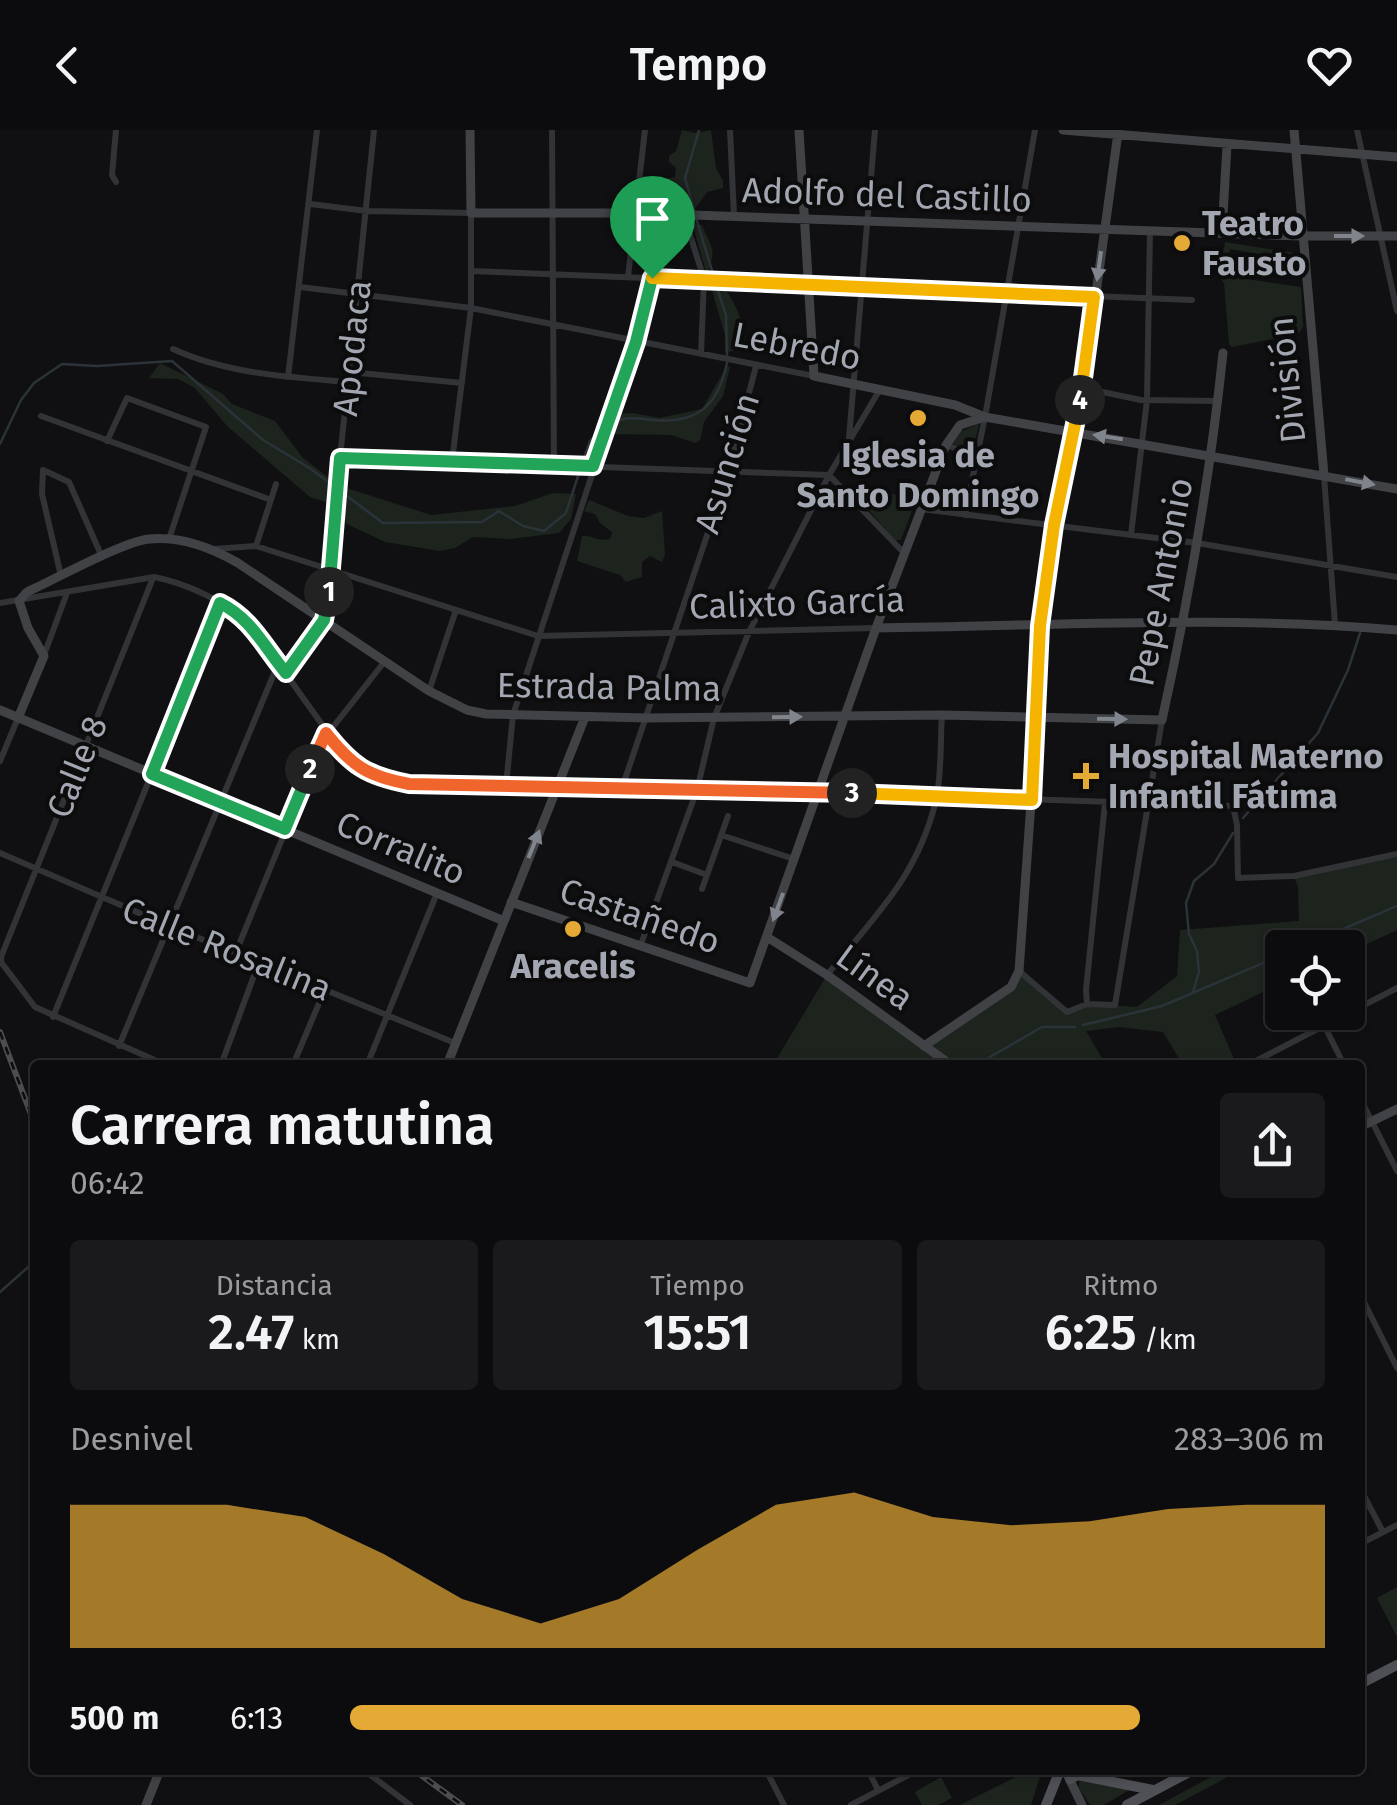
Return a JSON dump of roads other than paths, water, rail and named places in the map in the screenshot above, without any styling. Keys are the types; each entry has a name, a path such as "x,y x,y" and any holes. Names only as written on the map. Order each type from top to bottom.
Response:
{"main road":[{"path":"1365,1681 1397,1665"},
{"path":"1046,1805 1064,1775"},
{"path":"1078,1775 1153,1790"},
{"path":"1126,1805 1183,1775"}],"street":[{"path":"116,130 112,175 116,182"},
{"path":"288,377 317,130"},
{"name":"Apodaca","path":"286,673 324,620 333,570 340,458 374,130"},
{"path":"452,461 471,308 470,130"},
{"path":"552,130 554,465"},
{"path":"628,276 644,130"},
{"path":"730,130 734,217"},
{"path":"799,130 814,376"},
{"path":"848,443 875,130"},
{"path":"965,515 1035,130"},
{"path":"1062,130 1397,157"},
{"path":"1222,233 1228,130"},
{"name":"División","path":"1294,130 1335,624"},
{"path":"1357,130 1397,311"},
{"path":"924,1046 1011,988 1019,971 1040,626 1054,525 1083,388 1118,132"},
{"name":"Adolfo del Castillo","path":"310,204 366,211 636,213 1397,236"},
{"path":"686,216 710,279 701,354"},
{"path":"1131,535 1148,400 1150,231"},
{"path":"471,271 1192,300"},
{"path":"506,786 513,715 636,342 652,278"},
{"name":"Lebredo","path":"300,287 471,308 955,405 985,417 1397,489"},
{"path":"173,349 200,361 288,377 349,382"},
{"name":"Pepe Antonio","path":"1087,1004 1115,1006 1162,720 1184,623 1213,456 1223,352"},
{"name":"Asunción","path":"622,788 728,472 756,366"},
{"path":"350,372 462,384"},
{"path":"1083,388 1148,400 1218,400"},
{"path":"641,944 696,790 714,718 749,632 829,476 880,391"},
{"path":"107,441 127,398 206,427 169,539"},
{"path":"767,937 876,628 959,415 955,405"},
{"path":"41,416 272,500"},
{"path":"952,434 966,421 985,417"},
{"path":"946,445 977,456"},
{"path":"340,458 829,476 904,553"},
{"path":"62,577 42,494 43,470 69,482 102,558"},
{"path":"256,546 276,484"},
{"path":"921,510 1198,543 1397,577"},
{"name":"Estrada Palma","path":"0,603 19,601 27,592 144,539 169,539 213,549 429,692 468,710 646,718 942,715 1162,720"},
{"name":"Calixto García","path":"213,549 256,546 538,636 1184,623 1335,624 1397,630"},
{"path":"44,656 19,601 154,577 170,580 236,611 254,629 348,761 397,782 1233,806 1238,878 1294,876 1397,854"},
{"name":"Calle 8","path":"0,957 154,577"},
{"path":"0,761 67,593"},
{"path":"53,1017 220,603"},
{"path":"429,692 456,610"},
{"path":"236,952 326,733 385,661"},
{"path":"119,1046 278,663"},
{"name":"Corralito","path":"0,710 504,921"},
{"path":"827,975 906,878 918,856 937,797 942,715"},
{"path":"448,1060 585,717"},
{"path":"1019,971 1067,1012 1087,1004 1106,803"},
{"path":"702,889 728,816"},
{"path":"722,835 795,860"},
{"name":"Calle Rosalina","path":"0,853 456,1042"},
{"path":"672,862 707,875"},
{"path":"369,1060 436,893"},
{"name":"Castañedo","path":"511,902 750,983 767,937"},
{"name":"Línea","path":"767,937 827,975 943,1060"},
{"path":"0,957 36,1007 154,1060"},
{"path":"223,1060 260,962"},
{"path":"1365,1004 1397,988"},
{"path":"295,1060 325,989"},
{"path":"1258,1060 1314,1030"},
{"path":"1326,1030 1342,1060"},
{"path":"1365,1108 1397,1172"},
{"path":"1365,1125 1397,1109"},
{"path":"1365,1304 1397,1368"},
{"path":"1365,1498 1382,1532"},
{"path":"1365,1541 1397,1525"},
{"path":"146,1805 158,1775"},
{"path":"371,1775 410,1805"},
{"path":"769,1775 784,1805"},
{"path":"870,1775 878,1790"},
{"path":"851,1805 908,1775"},
{"path":"1066,1775 1082,1805"}],"waterway":[{"path":"694,210 685,178 699,130"},
{"path":"696,218 714,277"},
{"path":"716,285 726,315 727,355"},
{"path":"0,444 21,400 34,383 62,364 172,361 263,440 311,469 383,523 482,522 499,511 523,526 544,531 566,513 580,470"},
{"path":"614,422 628,418 682,419 693,415 718,391 727,363"},
{"path":"583,461 590,441 604,427"},
{"path":"1243,818 1318,733 1348,670 1360,633"},
{"path":"1193,992 1199,972 1186,903 1194,881 1214,864 1233,833"},
{"path":"1341,930 1397,906"},
{"path":"1083,1025 1162,1006 1265,962"},
{"path":"985,1060 1042,1027 1075,1027"},
{"path":"0,1292 30,1265"}],"railway":[{"path":"0,1032 30,1112"},
{"path":"421,1775 462,1805"}],"place":[{"name":"Teatro Fausto","path":"1182,243"},
{"name":"Iglesia de Santo Domingo","path":"918,418"},
{"name":"Hospital Materno Infantil Fátima","path":"1086,776"},
{"name":"Aracelis","path":"573,929"}]}
